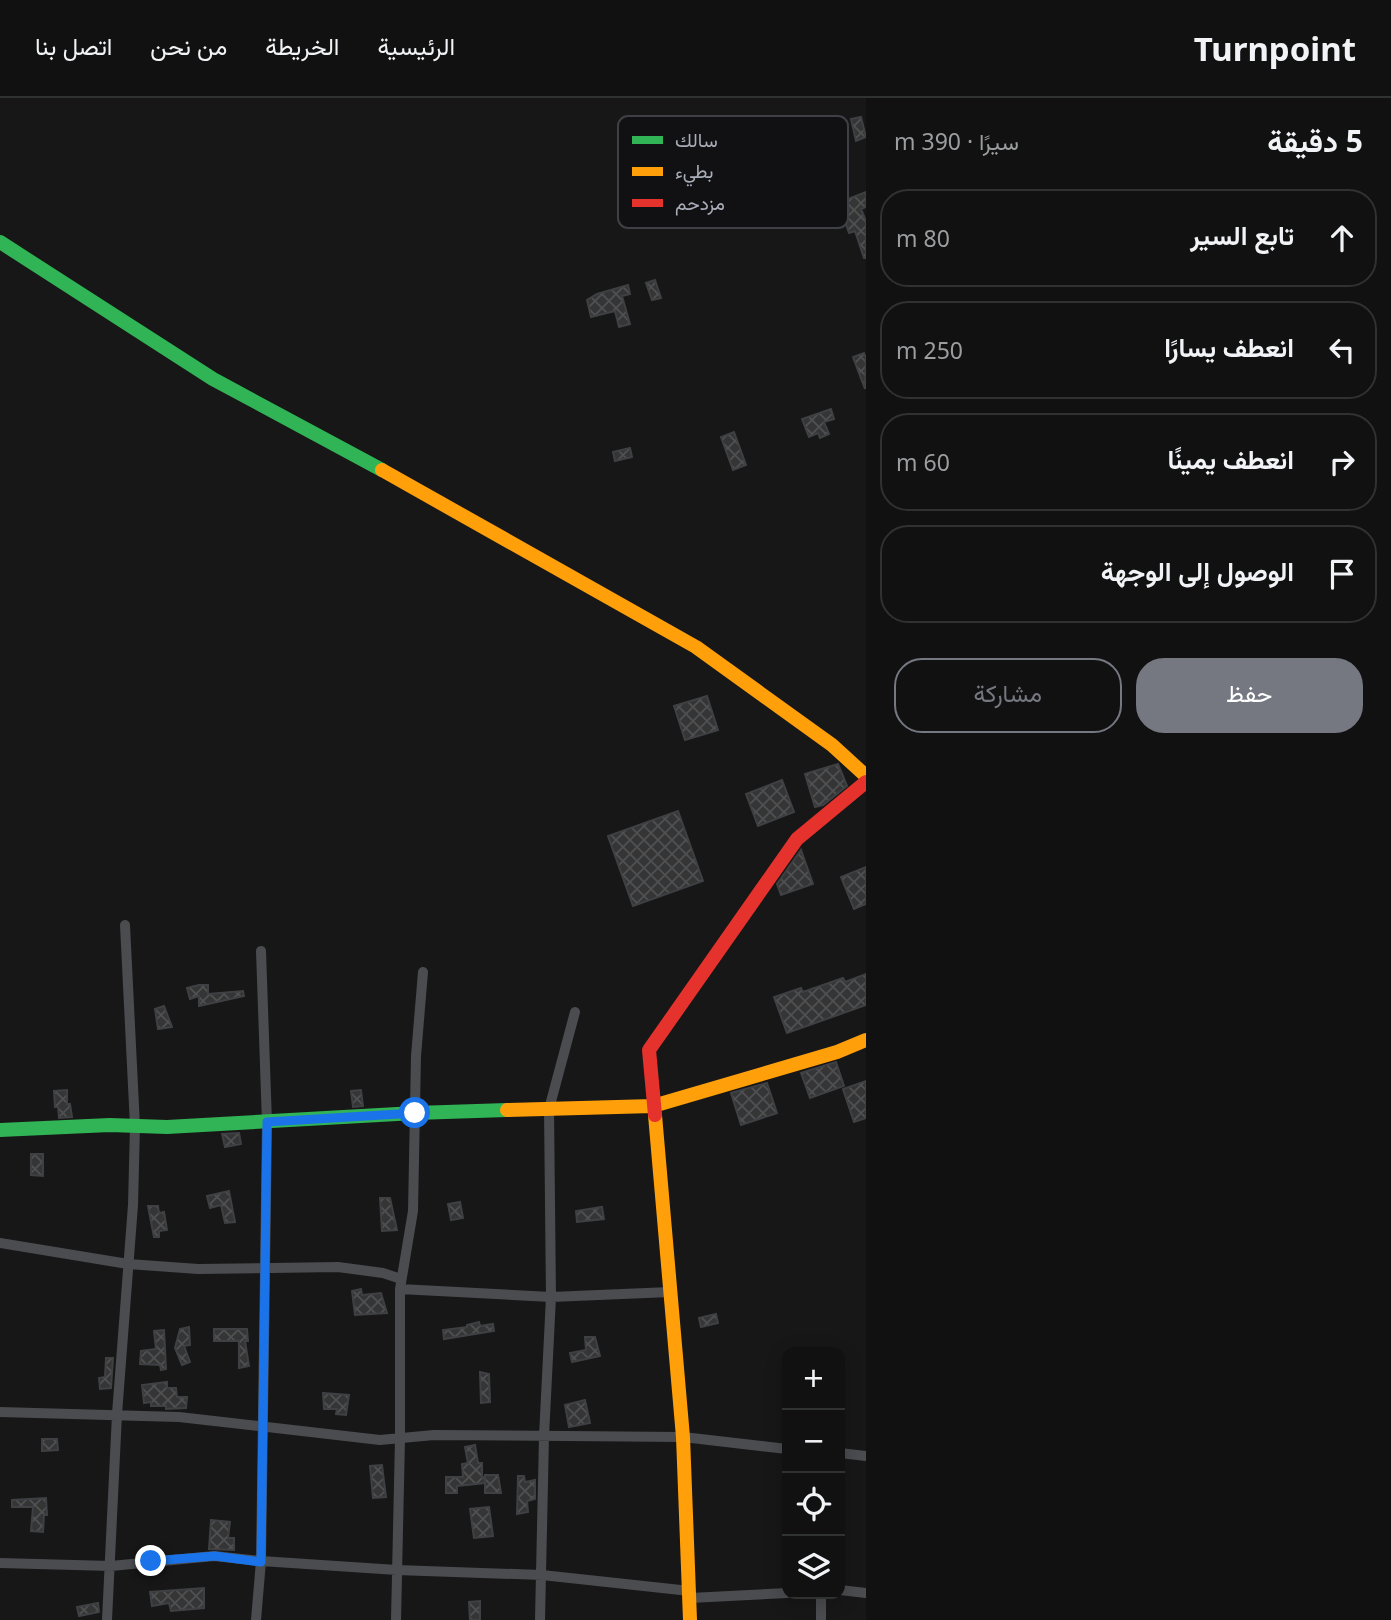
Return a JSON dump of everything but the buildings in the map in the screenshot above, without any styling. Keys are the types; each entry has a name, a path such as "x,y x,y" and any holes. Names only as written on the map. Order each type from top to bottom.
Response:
{"street":[{"path":"0,242 213,379 470,518 696,647 832,745 866,776"},
{"path":"690,1620 684,1437 649,1050 797,839 866,782"},
{"path":"107,1620 135,1126 125,925"},
{"path":"256,1620 261,1562 267,1122 261,951"},
{"path":"396,1620 400,1284 413,1211 416,1056 423,972"},
{"path":"540,1620 544,1436 551,1297 549,1109 575,1012"},
{"path":"0,1130 653,1106 837,1052 866,1040"},
{"path":"0,1243 128,1264 198,1269 338,1267 373,1271 400,1284 551,1297 670,1292"},
{"path":"0,1412 117,1414 261,1425 380,1440 434,1435 684,1437 782,1448"},
{"path":"845,1454 866,1456"},
{"path":"0,1563 111,1566 215,1556 261,1562 397,1570 542,1575 690,1595 782,1593"},
{"path":"845,1591 866,1593"},
{"path":"821,1599 821,1620"}],"traffic: fast":[{"path":"0,242 213,379 382,470"},
{"path":"0,1130 110,1125 167,1127 507,1110"}],"traffic: slow":[{"path":"382,470 696,647 832,745 866,776"},
{"path":"507,1110 653,1106 837,1052 866,1040"},
{"path":"655,1115 683,1437 690,1620"}],"traffic: jam":[{"path":"655,1115 649,1050 797,839 866,782"}],"route":[{"path":"151,1561 215,1556 261,1562 267,1122 415,1113"}]}
